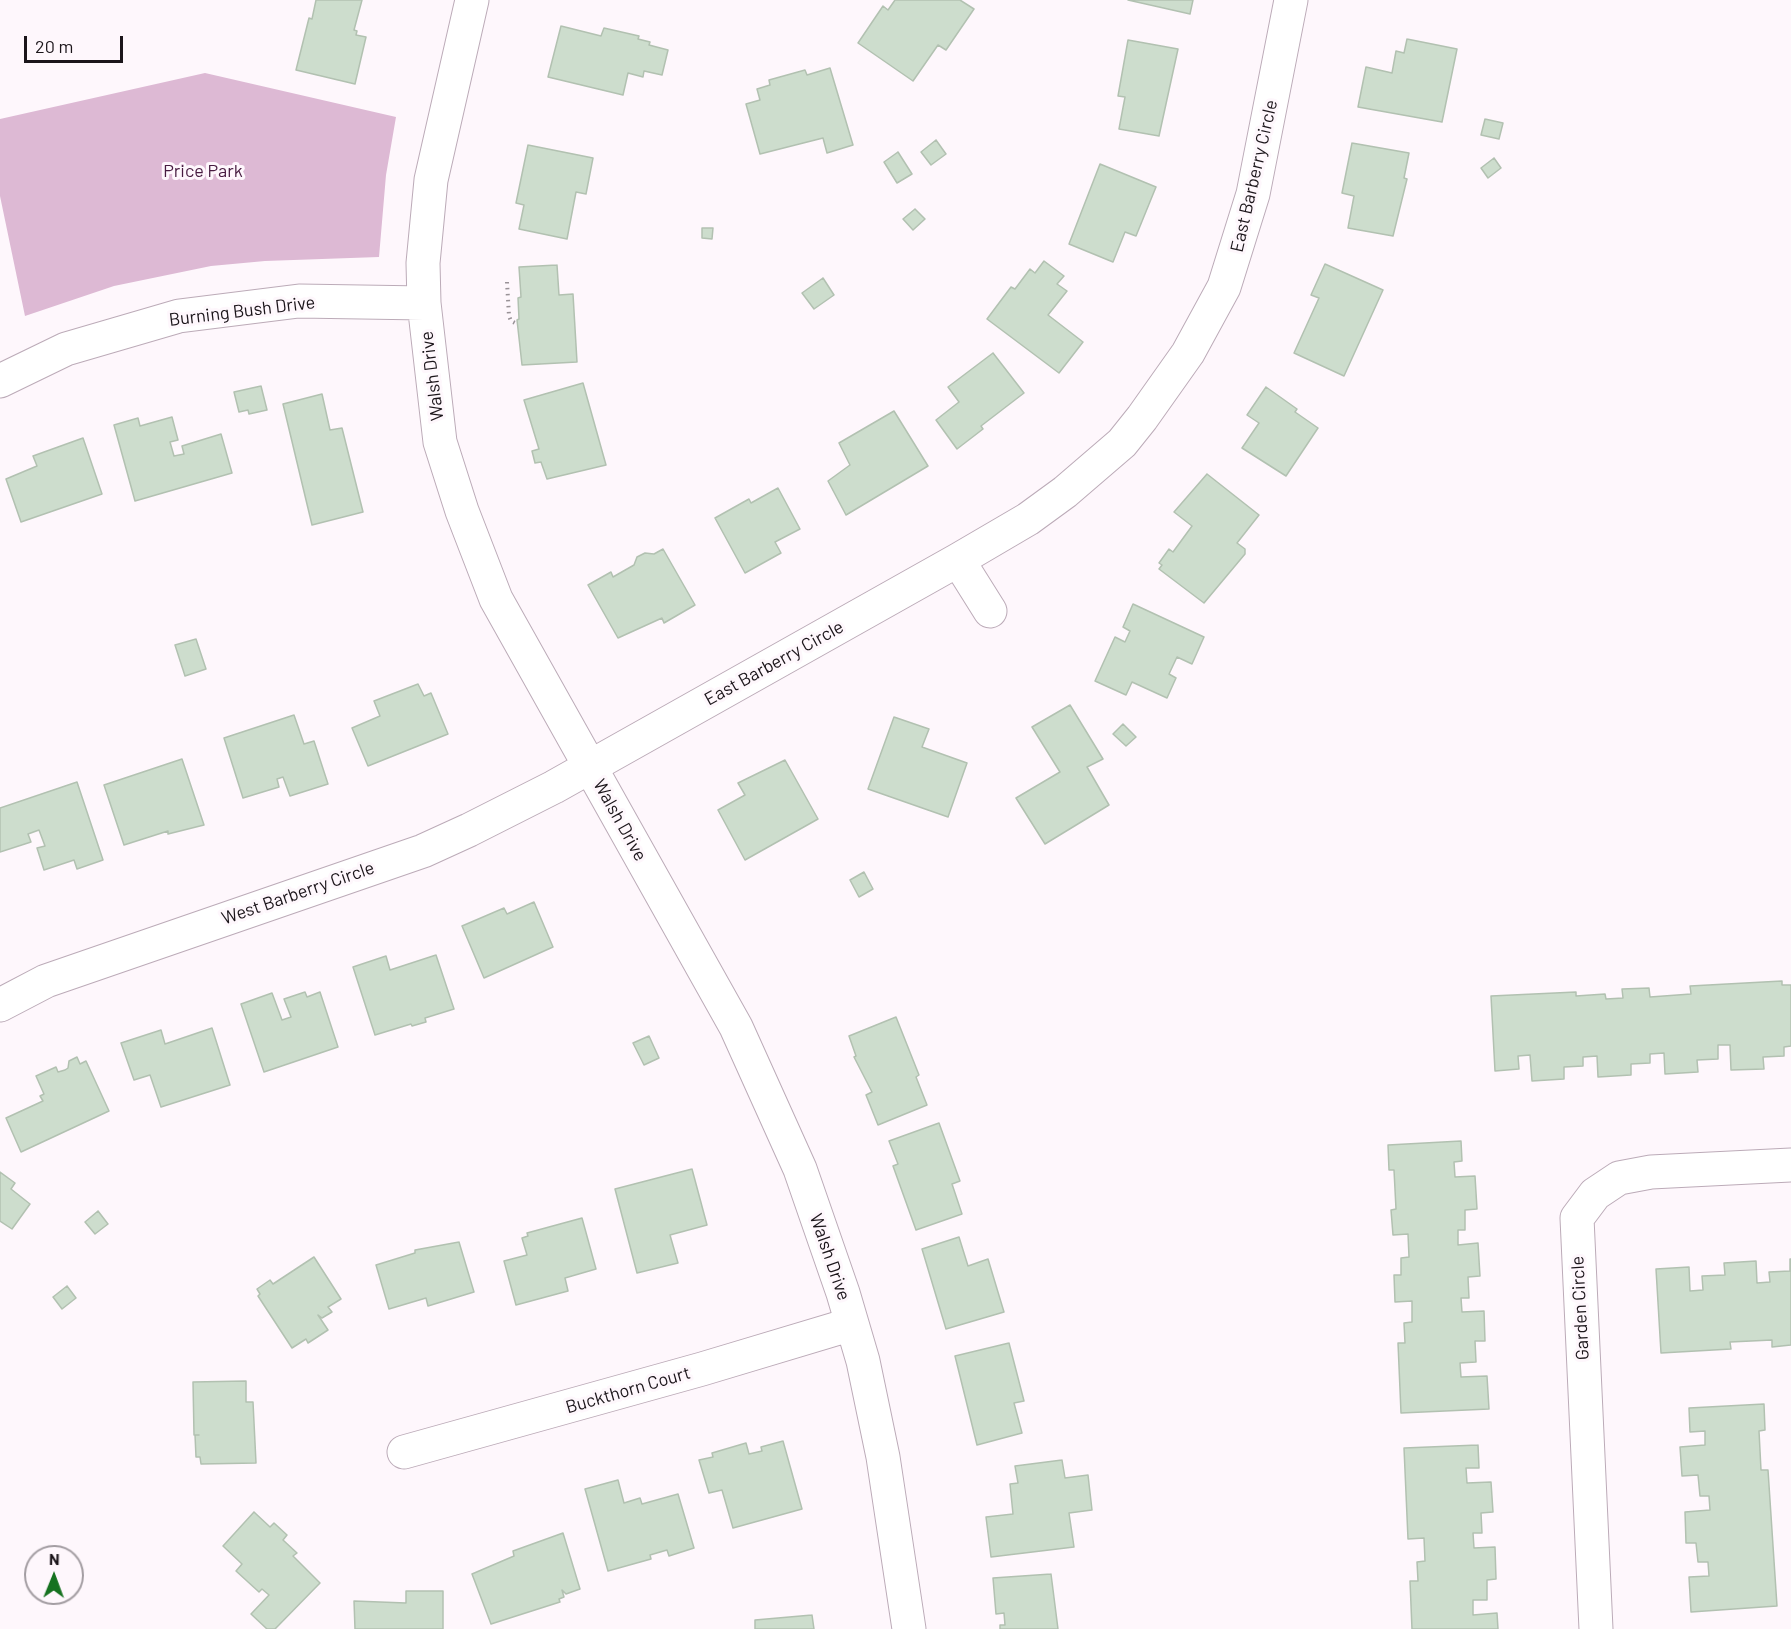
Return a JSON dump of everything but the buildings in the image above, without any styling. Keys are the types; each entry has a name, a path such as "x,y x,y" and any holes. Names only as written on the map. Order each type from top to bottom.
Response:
{"street":[{"name":"Walsh Drive","path":"472,0 431,180 423,263 424,303 440,442 462,511 496,599 741,1037 800,1169 852,1324 883,1457 899,1549 909,1629"},
{"name":"East Barberry Circle","path":"590,766 1028,519 1065,492 1122,443 1167,384 1207,321 1224,287 1240,243 1253,194 1291,0"},
{"name":"Burning Bush Drive","path":"0,381 66,349 179,316 299,301 424,303"},
{"path":"958,560 990,611"},
{"name":"West Barberry Circle","path":"0,1005 46,981 423,850 469,830 590,766"},
{"name":"Garden Circle","path":"1596,1629 1577,1218 1595,1194 1619,1178 1651,1172 1791,1165"},
{"name":"Buckthorn Court","path":"404,1452 702,1369 852,1324"}],"path":[{"path":"507,282 509,316 511,321 517,324"}],"green space":[{"name":"Price Park","path":"205,73 396,117 386,175 379,257 265,261 211,266 114,286 25,316 0,196 0,119"}]}
